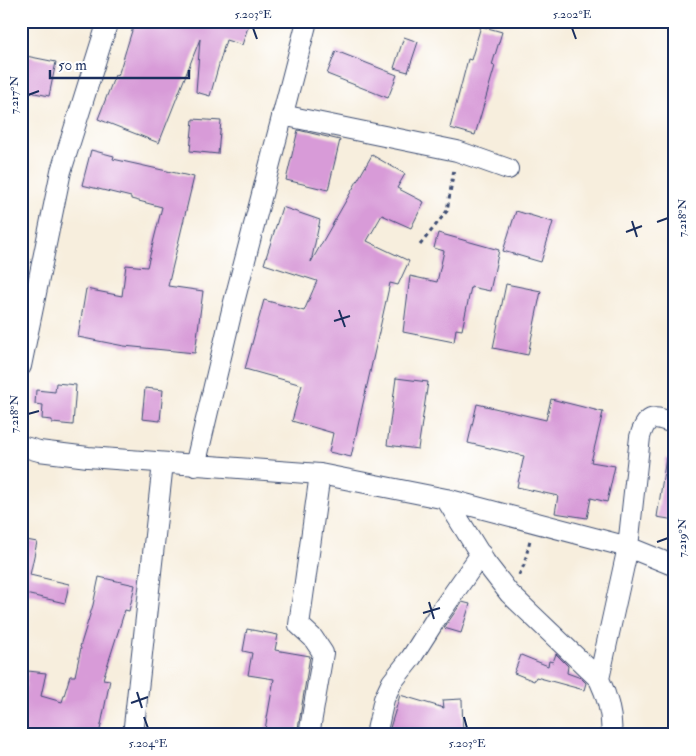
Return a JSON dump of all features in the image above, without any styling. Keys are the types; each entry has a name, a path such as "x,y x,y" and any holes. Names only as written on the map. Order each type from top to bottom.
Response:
{"street":[{"path":"21,366 61,171 108,21"},
{"path":"195,466 233,306 307,21"},
{"path":"282,115 457,151 508,169"},
{"path":"599,679 628,547 640,437 643,425 648,420 659,418 675,424"},
{"path":"21,446 39,451 88,457 320,474 446,499 628,547 675,566"},
{"path":"134,735 163,463"},
{"path":"309,735 323,653 314,638 299,625 320,474"},
{"path":"446,499 485,562 509,593 599,679 606,696 612,728 611,735"},
{"path":"376,735 384,699 392,682 411,658 481,554"}],"path":[{"path":"420,245 447,211 457,151"},
{"path":"509,593 524,565 534,522"}],"building":[{"path":"135,21 250,21 242,45 226,40 210,96 196,92 200,39 159,143 98,119 115,75 118,76"},
{"path":"481,26 502,32 492,65 495,66 475,135 450,128 468,59 471,60"},
{"path":"404,37 418,42 408,72 394,68"},
{"path":"336,51 397,75 388,98 327,74"},
{"path":"21,55 56,62 49,96 21,90"},
{"path":"193,119 221,121 218,154 190,151"},
{"path":"298,130 340,140 328,190 286,180"},
{"path":"91,150 114,156 113,159 194,177 168,286 203,291 195,353 124,346 78,337 86,289 122,296 126,265 147,267 162,207 82,185"},
{"path":"372,155 405,174 397,188 424,202 411,228 382,215 367,241 409,261 398,285 390,283 351,457 329,452 333,433 292,421 302,385 245,369 264,300 304,311 317,281 264,264 282,207 320,220 311,262"},
{"path":"516,211 553,222 541,262 503,251"},
{"path":"438,233 499,250 490,291 471,287 462,330 456,329 454,342 403,332 410,276 437,282 444,251 434,248"},
{"path":"506,284 541,291 528,355 493,348"},
{"path":"396,378 428,382 418,449 387,445"},
{"path":"56,383 76,385 73,425 52,423 52,420 42,419 43,405 35,404 36,390 55,392"},
{"path":"145,388 163,390 160,421 142,419"},
{"path":"551,399 603,412 591,462 615,466 607,502 591,498 587,518 555,513 558,496 517,487 524,456 468,443 477,404 546,420"},
{"path":"666,458 675,459 675,520 657,517"},
{"path":"21,539 37,542 30,575 69,584 65,603 21,593"},
{"path":"99,577 135,585 129,611 125,610 103,679 110,680 99,735 24,735 23,699 28,671 46,673 41,696 62,702 70,676 75,676 80,647 93,605"},
{"path":"462,602 470,604 461,633 444,628"},
{"path":"247,629 278,635 275,650 310,656 297,735 264,735 274,679 248,675 252,653 243,651"},
{"path":"556,654 568,666 567,673 581,678 586,683 584,690 536,677 534,681 514,673 521,655 548,666 549,661 553,662"},
{"path":"400,695 444,708 443,700 462,699 463,735 411,735 390,728"}]}
